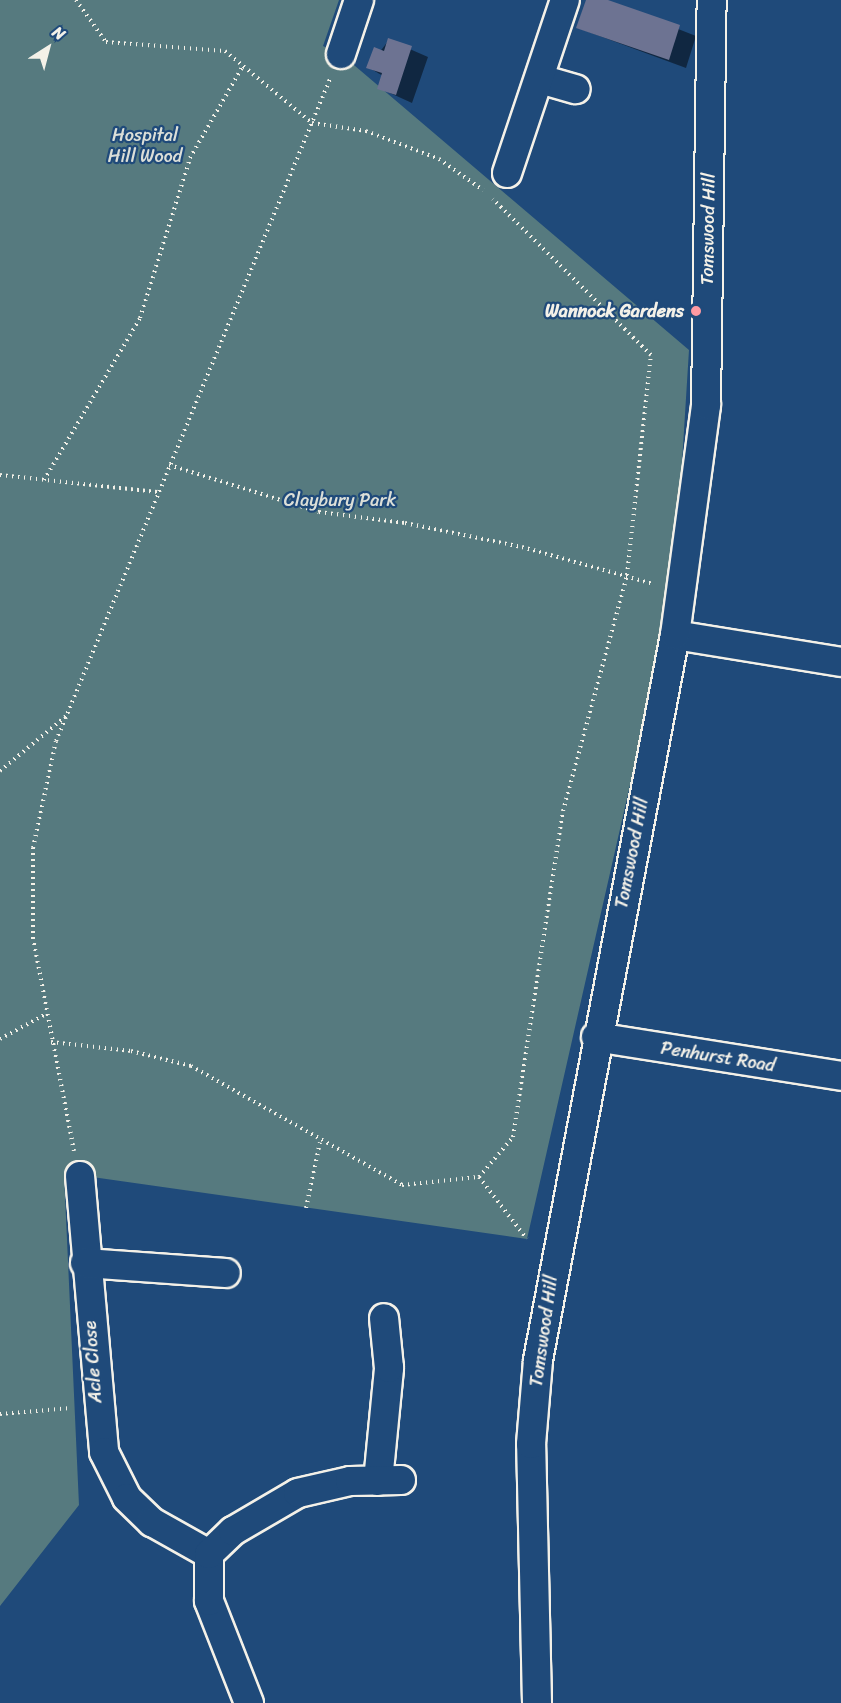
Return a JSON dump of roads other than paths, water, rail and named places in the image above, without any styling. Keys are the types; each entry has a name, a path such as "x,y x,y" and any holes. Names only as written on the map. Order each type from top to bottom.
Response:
{"street":[{"path":"340,54 359,0"},
{"path":"507,173 565,0"},
{"name":"Tomswood Hill","path":"537,1703 531,1444 538,1360 596,1037 675,635 706,405 712,0"},
{"path":"540,79 576,89"},
{"path":"675,635 841,662"},
{"name":"Penhurst Road","path":"596,1037 841,1076"},
{"name":"Acle Close","path":"80,1176 84,1263 97,1414 104,1452 127,1498 152,1522 209,1554"},
{"path":"84,1263 226,1273"},
{"path":"249,1703 209,1601 209,1554 233,1531 298,1493 390,1481 390,1368 384,1318"}],"place":[{"name":"Wannock Gardens","path":"696,311"}],"park label":[{"name":"Hospital Hill Wood","path":"145,146"},
{"name":"Claybury Park","path":"340,500"}]}
